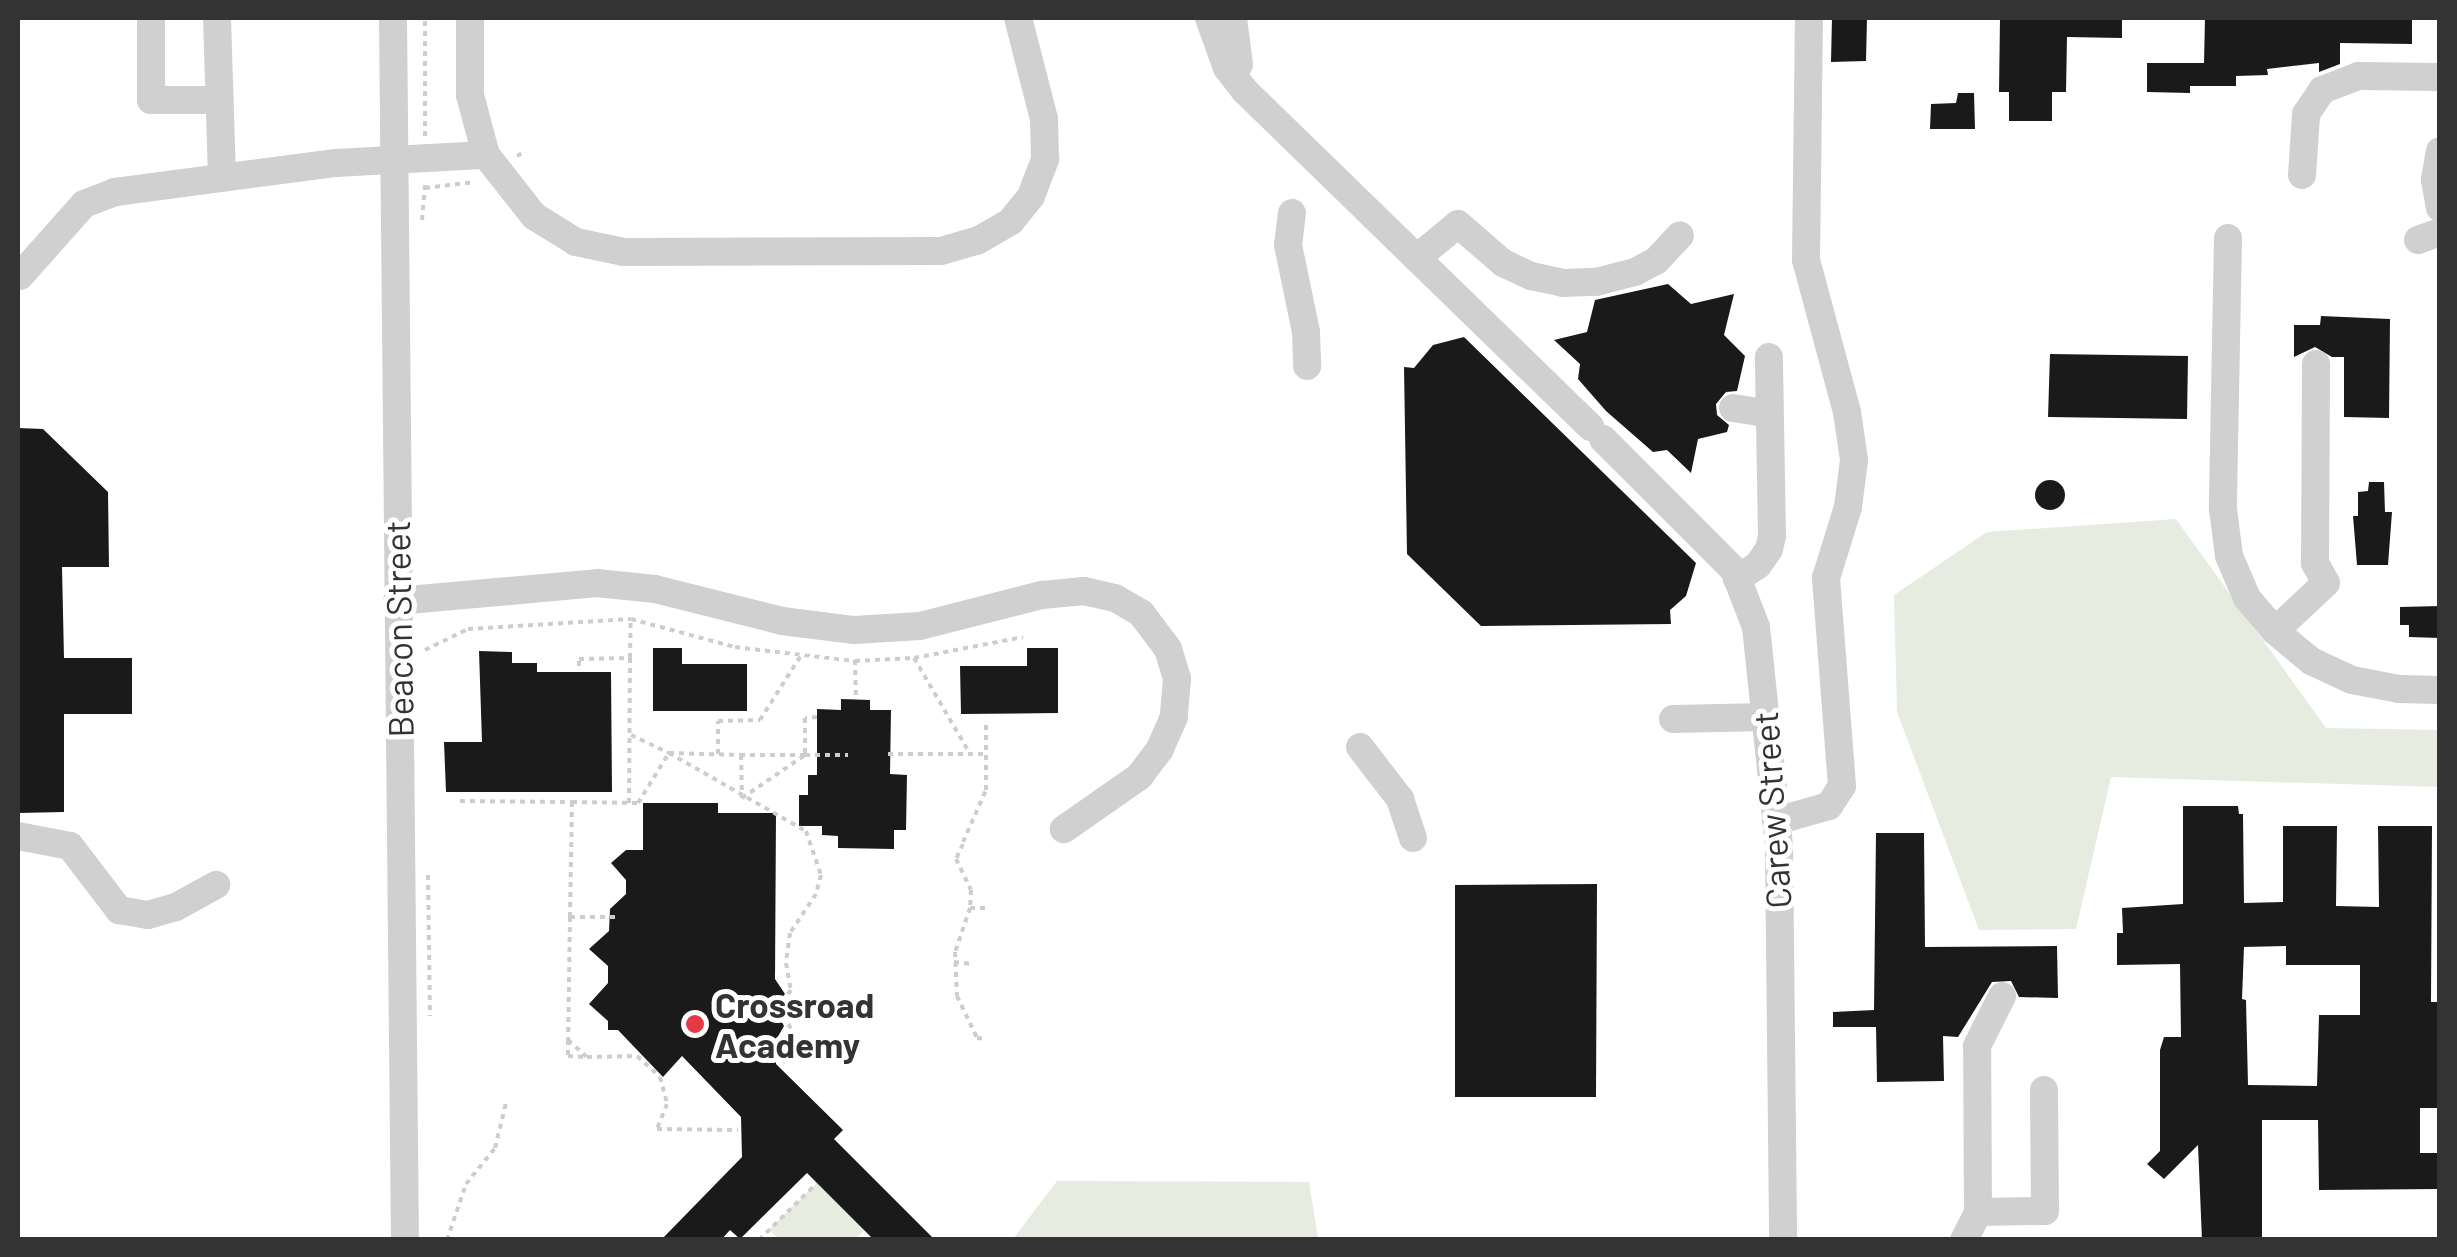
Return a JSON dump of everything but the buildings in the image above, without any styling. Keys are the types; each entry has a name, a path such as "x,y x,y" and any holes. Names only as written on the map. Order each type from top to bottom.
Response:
{"street":[{"path":"150,18 151,100 218,100"},
{"path":"217,18 222,178"},
{"name":"Beacon Street","path":"393,18 392,160 410,599 405,1240"},
{"path":"470,18 470,95 486,155 534,216 576,242 624,252 941,250 977,241 1012,221 1031,196 1045,159 1044,119 1018,18"},
{"name":"Carew Street","path":"1209,18 1228,68 1245,91 1734,570 1756,626 1776,820 1783,1240"},
{"path":"1233,18 1245,91"},
{"path":"1776,820 1829,806 1842,786 1826,578 1848,507 1854,460 1847,412 1806,260 1808,18"},
{"path":"2302,175 2303,127 2312,101 2322,90 2358,76 2440,77"},
{"path":"2440,151 2431,179 2440,208"},
{"path":"20,276 84,204 115,192 392,160 486,155"},
{"path":"1292,213 1288,245 1306,332 1308,366"},
{"path":"1417,258 1458,224 1503,262 1531,276 1563,282 1596,282 1634,272 1656,261 1680,234"},
{"path":"2228,238 2222,509 2229,556 2247,598 2274,630 2311,662 2352,680 2399,689 2440,690"},
{"path":"1737,579 1770,549 1769,357"},
{"path":"2274,630 2326,583 2315,563 2316,364"},
{"path":"1733,408 1770,414"},
{"path":"410,599 521,592 596,582 656,589 782,620 854,630 920,626 1042,595 1084,590 1116,598 1141,613 1168,649 1177,679 1174,717 1160,748 1140,776 1064,829"},
{"path":"1673,719 1766,717"},
{"path":"1360,747 1400,799 1412,838"},
{"path":"18,836 70,846 119,910 148,915 176,908 216,884"},
{"path":"1964,1240 1978,1212 1977,1046 2002,996"},
{"path":"1978,1212 2046,1211 2044,1090"}],"path":[{"path":"418,234 425,212 425,18"},
{"path":"410,599 422,651 468,630 631,619 650,622"},
{"path":"629,803 631,619"},
{"path":"718,754 718,721 760,720 800,656"},
{"path":"579,666 578,660 630,658"},
{"path":"914,658 970,754"},
{"path":"855,661 856,700"},
{"path":"805,755 805,718 817,717"},
{"path":"986,722 986,790 956,859 970,890 970,908 954,962 957,996 968,1023 977,1038 988,1039"},
{"path":"630,735 806,831 821,875 816,894 790,934 786,962 791,990 778,1008 791,1029 791,1053 783,1063"},
{"path":"669,753 848,755"},
{"path":"460,801 638,803 669,753"},
{"path":"888,754 986,754"},
{"path":"741,755 742,798"},
{"path":"742,798 805,755"},
{"path":"572,802 568,1056 637,1056 660,1077 667,1104 657,1129 738,1130"},
{"path":"970,908 990,908"},
{"path":"570,917 615,917"},
{"path":"954,962 972,964"},
{"path":"568,1040 588,1057"},
{"path":"447,1240 466,1184 496,1148 506,1103"},
{"path":"759,1240 818,1183"}],"shaded area":[{"path":"2176,519 2326,728 2439,730 2439,787 2111,777 2076,929 1979,930 1897,712 1894,595 1987,532"},
{"path":"1057,1181 1309,1182 1318,1239 1013,1239"},
{"path":"817,1183 865,1230 855,1239 779,1240 769,1229"}],"place":[{"name":"Crossroad Academy","path":"695,1024"}]}
